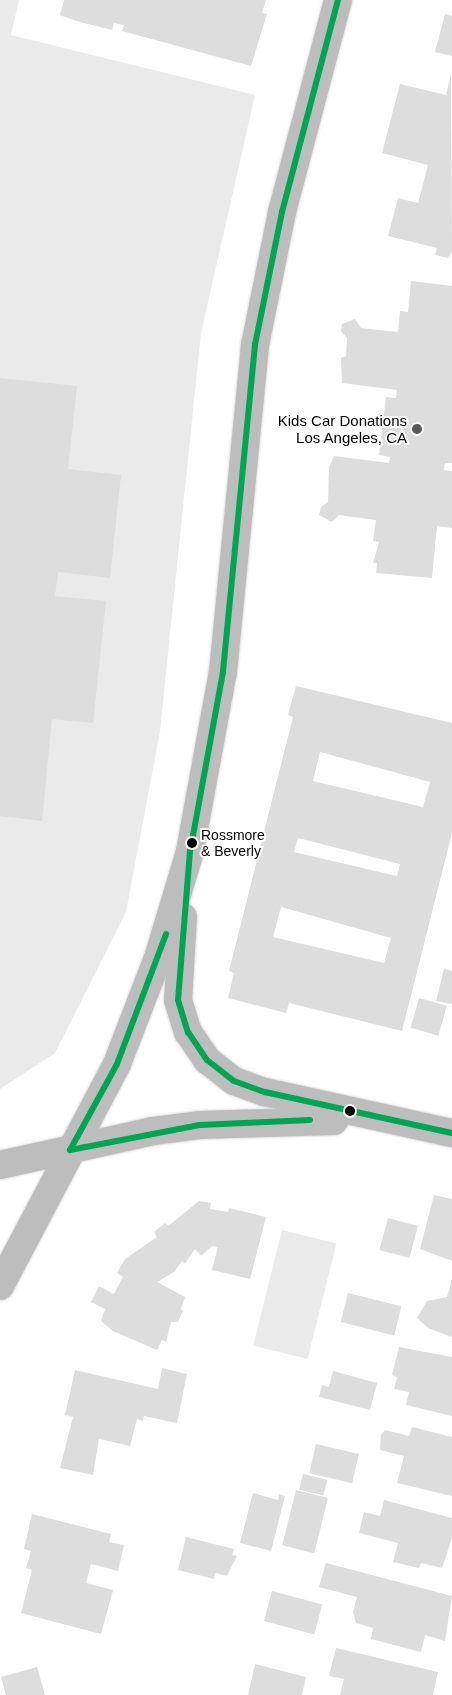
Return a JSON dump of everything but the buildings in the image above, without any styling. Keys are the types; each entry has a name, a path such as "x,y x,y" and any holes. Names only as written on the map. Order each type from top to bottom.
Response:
{"main road":[{"path":"338,0 282,212 255,344 223,672 190,850 178,1000 188,1032 207,1060 234,1080 265,1092 452,1133"},
{"path":"0,1286 70,1150 118,1064 139,1011 190,850"},
{"path":"0,1165 153,1131 258,1120 320,1119 452,1133"}],"shaded area":[{"path":"0,0 19,0 11,35 255,95 201,333 160,731 126,912 55,1053 0,1089"},
{"path":"282,1230 336,1244 308,1359 253,1345"}],"transit line":[{"path":"338,0 282,212 255,345 223,672 190,851 178,1000 188,1032 207,1060 234,1081 265,1092 452,1133"},
{"path":"70,1150 117,1064 166,934"},
{"path":"70,1150 200,1125 310,1120"}],"place":[{"name":"Kids Car Donations Los Angeles, CA","path":"417,429"},
{"name":"Rossmore & Beverly","path":"192,843"}]}
